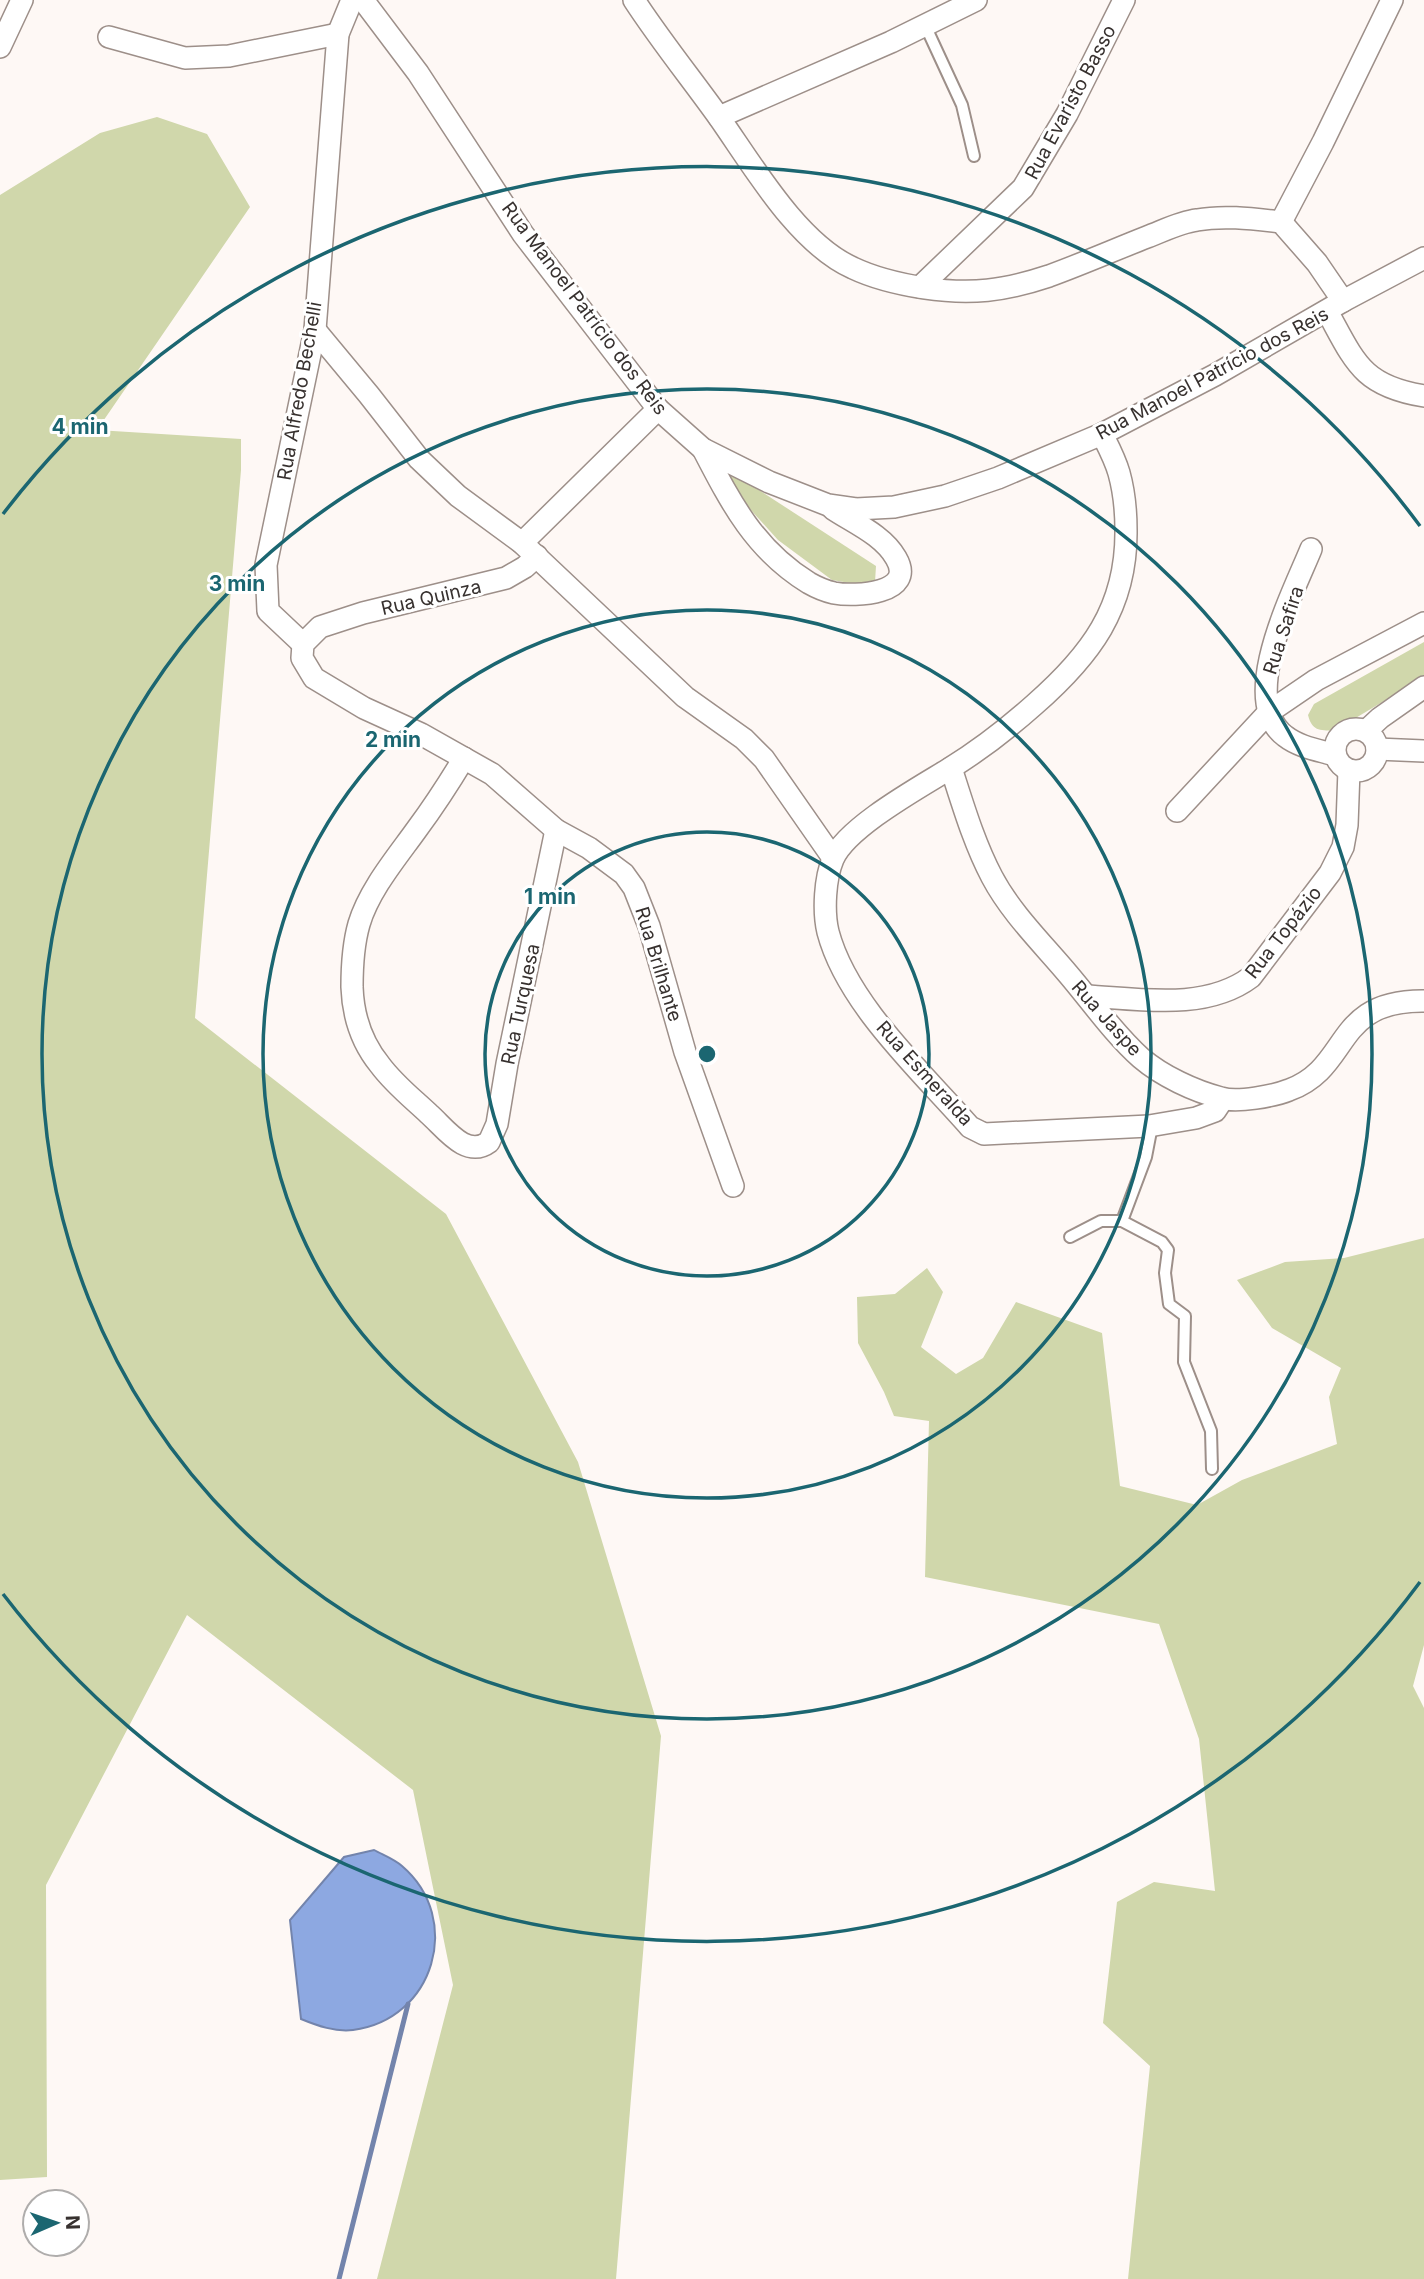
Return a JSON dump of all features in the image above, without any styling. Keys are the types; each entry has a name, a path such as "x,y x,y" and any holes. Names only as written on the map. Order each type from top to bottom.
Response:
{"street":[{"path":"0,47 22,0"},
{"name":"Rua Alfredo Bechelli","path":"303,644 268,611 266,565 314,330 338,34 352,0"},
{"name":"Rua Manoel Patrício dos Reis","path":"363,0 418,73 523,233 658,409 703,449 769,482 828,505 856,509 894,507 945,496 998,478 1102,434 1215,375 1424,258"},
{"path":"634,0 659,39 785,210 825,250 851,267 890,282 957,293 987,292 1020,285 1196,220 1246,218 1281,222 1317,263 1356,360 1367,376 1383,386 1424,396"},
{"path":"719,117 976,0"},
{"name":"Rua Evaristo Basso","path":"919,287 1023,188 1067,114 1124,0"},
{"path":"1281,222 1392,0"},
{"path":"108,37 186,58 229,57 338,34"},
{"path":"314,330 419,459 458,496 529,550 677,690 744,739 764,759 834,858 854,834 880,813 992,742 1055,687 1100,634 1122,579 1126,550 1126,509 1119,471 1102,434"},
{"name":"Rua Quinza","path":"303,644 320,627 399,603 506,578 525,567 529,550 658,409"},
{"path":"703,449 733,508 756,538 808,582 836,593 856,594 880,591 894,585 901,572 891,550 864,528 828,505"},
{"name":"Rua Safira","path":"1269,712 1266,685 1273,651 1283,618 1311,549"},
{"path":"1177,811 1269,712 1316,680 1424,623"},
{"name":"Rua Brilhante","path":"303,644 302,658 314,678 364,708 421,734 492,775 556,830 589,848 624,874 635,888 649,926 685,1052 733,1186"},
{"path":"1269,712 1284,736 1363,770 1374,762 1371,740 1380,718 1424,687"},
{"path":"1342,762 1337,741 1340,736 1353,729 1371,740 1424,751"},
{"name":"Rua Turquesa","path":"464,758 437,802 382,877 359,921 352,954 352,991 359,1029 378,1063 397,1085 461,1142 471,1147 479,1148 493,1137 556,830"},
{"name":"Rua Topázio","path":"1087,996 1161,999 1214,996 1251,977 1329,873 1343,847 1347,825 1342,762"},
{"name":"Rua Jaspe","path":"951,768 970,826 992,878 1018,914 1142,1058 1175,1080 1223,1099 1258,1097 1287,1091 1305,1083 1326,1064 1360,1019 1378,1007 1396,1002 1424,1001"},
{"name":"Rua Esmeralda","path":"834,858 826,890 825,913 836,955 852,988 895,1042 970,1126 984,1134 1152,1126 1215,1111 1223,1099"}],"lane":[{"path":"925,25 962,105 974,156"},
{"path":"1122,1220 1146,1157 1152,1126"},
{"path":"1070,1237 1101,1221 1122,1220 1162,1242 1168,1250 1165,1273 1170,1304 1185,1316 1184,1362 1211,1431 1212,1469"}],"green space":[{"path":"157,117 207,134 250,207 97,430 241,439 241,470 195,1018 446,1214 578,1462 661,1736 616,2279 377,2279 453,1985 413,1790 187,1615 46,1885 47,2177 0,2180 0,195 100,133"},
{"path":"722,466 876,566 875,582 856,584 832,580 778,540 730,487"},
{"path":"1424,642 1424,677 1334,731 1314,727 1308,715 1314,704"},
{"path":"1424,1238 1424,1645 1413,1686 1424,1708 1424,2279 1128,2279 1150,2066 1103,2023 1117,1902 1154,1882 1215,1891 1199,1739 1159,1624 925,1577 929,1421 894,1416 858,1343 857,1297 895,1294 927,1268 943,1292 921,1347 956,1374 983,1358 1016,1302 1102,1333 1120,1486 1197,1505 1242,1480 1337,1444 1329,1397 1341,1368 1272,1328 1237,1280 1285,1262 1344,1258"}],"water":[{"path":"374,1850 402,1866 421,1888 432,1913 435,1939 431,1964 420,1988 404,2008 381,2022 353,2030 320,2026 301,2019 290,1920 344,1857"}],"waterway":[{"path":"339,2279 408,2004"}]}
